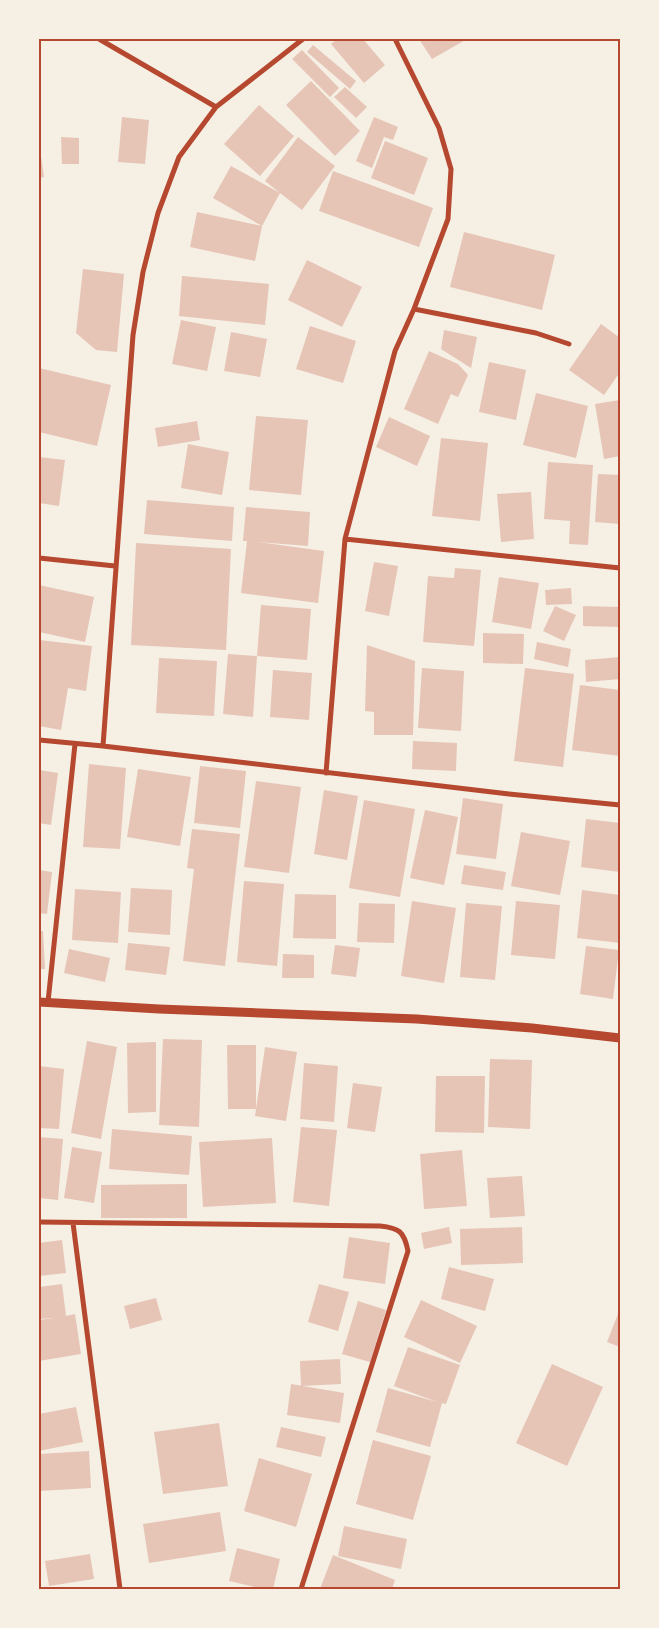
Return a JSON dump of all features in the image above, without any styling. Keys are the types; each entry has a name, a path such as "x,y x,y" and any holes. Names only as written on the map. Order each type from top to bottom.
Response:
{"street":[{"path":"99,39 216,107"},
{"path":"103,746 132,335 143,272 158,213 178,157 216,107 303,39"},
{"path":"326,773 346,539 395,351 414,309 448,219 451,168 439,128 395,39"},
{"path":"414,309 536,333 569,344"},
{"path":"346,539 620,568"},
{"path":"39,558 115,566"},
{"path":"39,740 499,793 620,805"},
{"path":"48,1002 75,744"},
{"path":"39,1002 158,1009 417,1019 532,1028 620,1038"},
{"path":"39,1222 380,1226 392,1227 400,1231 406,1239 408,1251 301,1589"},
{"path":"73,1223 120,1589"}],"building":[{"path":"337,39 363,39 385,65 364,83 331,44"},
{"path":"419,39 467,39 432,59"},
{"path":"313,45 356,81 350,89 307,52"},
{"path":"302,50 339,88 330,97 292,59"},
{"path":"311,81 360,131 335,156 286,105"},
{"path":"345,87 367,107 356,118 334,97"},
{"path":"259,105 294,136 260,176 224,144"},
{"path":"122,117 149,120 145,164 118,162"},
{"path":"374,117 398,127 393,140 384,137 372,168 356,161"},
{"path":"61,137 79,138 79,164 62,164"},
{"path":"298,137 335,166 302,210 265,181"},
{"path":"385,141 428,158 414,195 371,178"},
{"path":"39,142 44,177 39,178"},
{"path":"231,166 280,193 262,226 213,198"},
{"path":"333,171 433,208 419,247 319,211"},
{"path":"197,212 262,226 255,261 190,247"},
{"path":"464,232 555,255 542,310 450,287"},
{"path":"307,260 362,287 342,327 288,300"},
{"path":"83,269 124,274 117,352 96,350 76,333"},
{"path":"182,276 269,284 265,325 179,316"},
{"path":"181,320 216,327 207,371 172,364"},
{"path":"601,324 620,338 620,372 604,395 569,370"},
{"path":"310,326 356,341 343,383 296,369"},
{"path":"444,330 477,337 471,368 441,349"},
{"path":"231,332 267,339 260,377 224,371"},
{"path":"429,351 458,364 468,375 458,397 451,394 438,424 404,409"},
{"path":"489,362 526,370 516,420 479,412"},
{"path":"39,368 111,385 97,446 39,432"},
{"path":"536,393 588,406 576,458 523,445"},
{"path":"620,400 620,456 604,459 595,404"},
{"path":"256,416 308,420 301,495 249,490"},
{"path":"389,417 430,436 417,466 376,447"},
{"path":"197,421 200,440 158,447 155,428"},
{"path":"441,438 488,443 480,521 432,516"},
{"path":"188,444 229,452 222,495 181,488"},
{"path":"39,457 65,460 59,506 39,503"},
{"path":"548,462 593,465 588,545 569,544 570,521 544,519"},
{"path":"598,474 620,475 620,524 595,522"},
{"path":"531,492 534,539 501,542 497,494"},
{"path":"147,500 234,507 232,541 144,534"},
{"path":"246,507 310,512 308,546 258,542 324,551 318,603 241,593 247,541 243,541"},
{"path":"136,543 231,549 226,650 131,645"},
{"path":"374,562 398,566 389,616 365,611"},
{"path":"455,568 481,570 474,646 423,642 428,576 454,578"},
{"path":"499,577 539,583 531,629 492,622"},
{"path":"39,585 94,597 85,642 39,632"},
{"path":"571,588 572,604 546,605 545,590"},
{"path":"261,605 311,609 307,660 257,656"},
{"path":"555,606 576,615 564,641 543,631"},
{"path":"583,606 620,607 620,627 583,626"},
{"path":"483,633 524,634 523,664 483,663"},
{"path":"39,640 92,646 86,691 68,688 61,730 39,726"},
{"path":"537,642 571,649 568,667 534,659"},
{"path":"367,645 415,661 413,735 374,735 374,712 365,711"},
{"path":"228,654 257,656 253,717 223,714"},
{"path":"620,657 620,679 586,682 585,660"},
{"path":"159,658 217,661 214,716 156,713"},
{"path":"422,668 464,671 461,731 418,728"},
{"path":"525,668 574,674 563,767 514,761"},
{"path":"273,670 312,673 309,720 270,717"},
{"path":"580,685 620,690 620,756 572,750"},
{"path":"413,741 457,743 456,771 412,769"},
{"path":"89,764 126,768 120,849 83,847"},
{"path":"200,766 246,771 240,828 194,823"},
{"path":"138,769 191,777 180,846 127,837"},
{"path":"39,770 58,773 51,825 39,823"},
{"path":"256,781 301,787 289,873 244,867"},
{"path":"324,790 358,796 347,860 314,854"},
{"path":"463,798 503,804 496,859 456,854"},
{"path":"364,800 415,809 400,897 349,888"},
{"path":"425,810 458,817 444,885 410,878"},
{"path":"586,819 620,823 620,872 581,867"},
{"path":"192,829 240,834 225,966 183,961 194,869 187,868"},
{"path":"521,832 570,841 560,895 511,886"},
{"path":"464,865 506,872 503,890 461,884"},
{"path":"39,870 52,872 47,914 39,913"},
{"path":"244,881 284,884 277,966 237,962"},
{"path":"131,888 172,890 170,935 128,932"},
{"path":"75,889 121,892 118,943 72,940"},
{"path":"582,890 620,895 620,943 577,938"},
{"path":"295,894 336,895 336,939 293,938"},
{"path":"412,901 456,908 444,983 401,976"},
{"path":"516,901 560,905 555,959 511,955"},
{"path":"359,903 395,904 394,943 357,942"},
{"path":"466,903 502,906 495,980 460,977"},
{"path":"39,931 43,931 45,969 39,969"},
{"path":"128,943 170,947 166,975 125,970"},
{"path":"335,945 360,948 356,977 331,974"},
{"path":"586,946 619,950 613,999 580,994"},
{"path":"69,949 110,958 105,982 64,973"},
{"path":"283,954 314,955 314,978 282,978"},
{"path":"163,1039 202,1040 199,1127 159,1125"},
{"path":"87,1041 117,1047 101,1139 71,1133"},
{"path":"156,1042 156,1112 128,1113 127,1043"},
{"path":"227,1045 256,1045 256,1109 228,1109"},
{"path":"265,1047 297,1052 286,1121 255,1116"},
{"path":"490,1059 532,1060 530,1129 488,1127"},
{"path":"304,1063 338,1066 334,1122 300,1119"},
{"path":"39,1066 64,1069 59,1129 39,1128"},
{"path":"436,1076 485,1076 484,1133 435,1132"},
{"path":"353,1083 382,1087 375,1132 347,1128"},
{"path":"301,1127 337,1130 329,1206 293,1202"},
{"path":"112,1129 192,1136 189,1175 109,1169"},
{"path":"39,1137 63,1139 58,1200 39,1198"},
{"path":"272,1138 276,1203 203,1207 199,1142"},
{"path":"72,1147 102,1152 94,1203 64,1198"},
{"path":"462,1150 467,1206 424,1209 420,1154"},
{"path":"522,1176 525,1216 490,1218 487,1178"},
{"path":"187,1184 187,1218 101,1218 101,1185"},
{"path":"449,1227 452,1243 424,1249 421,1233"},
{"path":"522,1227 523,1263 461,1265 460,1229"},
{"path":"349,1237 390,1243 385,1284 343,1278"},
{"path":"62,1240 66,1273 39,1276 39,1243"},
{"path":"449,1267 494,1279 485,1311 441,1299"},
{"path":"62,1284 66,1316 75,1314 81,1354 39,1361 39,1320 54,1318 39,1319 39,1287"},
{"path":"319,1284 349,1292 338,1331 308,1322"},
{"path":"156,1298 162,1320 130,1329 124,1306"},
{"path":"421,1300 477,1326 460,1363 404,1337"},
{"path":"358,1301 386,1310 370,1362 342,1354"},
{"path":"620,1309 620,1347 607,1342"},
{"path":"408,1347 460,1365 446,1404 442,1403 430,1447 376,1432 388,1388 437,1402 394,1386"},
{"path":"340,1359 341,1384 301,1386 300,1361"},
{"path":"552,1364 603,1387 567,1466 516,1443"},
{"path":"291,1384 344,1393 340,1423 287,1415"},
{"path":"76,1407 83,1442 39,1451 39,1414"},
{"path":"219,1423 228,1486 163,1494 154,1432"},
{"path":"281,1427 326,1437 321,1457 276,1447"},
{"path":"373,1440 431,1456 413,1520 356,1504"},
{"path":"89,1451 91,1488 39,1491 39,1454"},
{"path":"259,1458 312,1474 296,1527 244,1511"},
{"path":"220,1512 226,1551 149,1563 143,1524"},
{"path":"344,1526 407,1539 401,1569 338,1556"},
{"path":"237,1548 280,1559 273,1589 263,1589 229,1581"},
{"path":"90,1554 94,1579 49,1586 45,1561"},
{"path":"333,1555 395,1580 392,1589 320,1589"}]}
